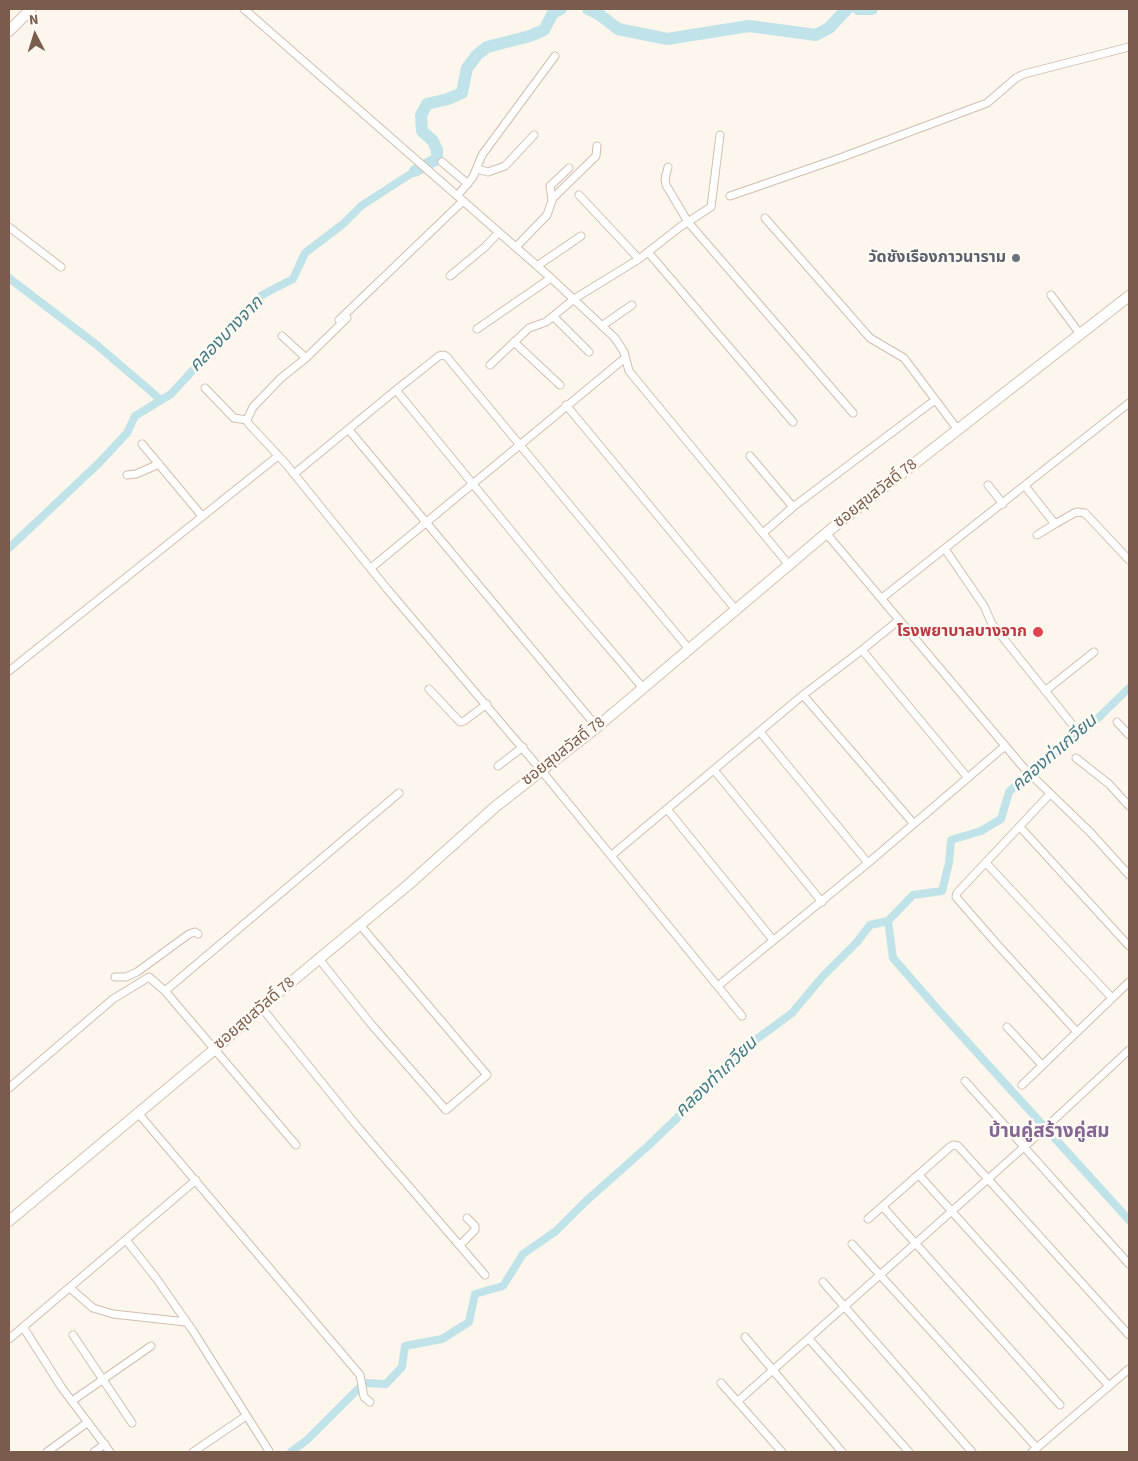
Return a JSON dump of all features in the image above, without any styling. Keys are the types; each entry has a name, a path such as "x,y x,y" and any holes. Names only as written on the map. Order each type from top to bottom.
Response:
{"street":[{"path":"9,31 32,9"},
{"path":"244,9 603,325 622,347 628,370 789,566"},
{"path":"730,196 840,158 987,103 1016,78 1024,74 1129,47"},
{"path":"316,344 460,198 477,169 482,154 555,56"},
{"path":"477,169 488,172 505,166 534,135"},
{"path":"490,365 529,328 542,324 574,299 639,259 711,207 720,135"},
{"path":"516,247 547,215 552,200 596,156 597,146"},
{"path":"442,162 468,184"},
{"path":"668,167 665,182 669,192 688,222 853,413"},
{"path":"552,200 550,186 569,168"},
{"path":"578,195 639,259"},
{"path":"765,218 870,338 904,358 958,430"},
{"path":"9,227 61,267"},
{"path":"450,276 485,247 499,232"},
{"path":"537,266 582,236"},
{"path":"648,252 793,422"},
{"path":"477,329 551,278"},
{"path":"1051,295 1080,334"},
{"name":"ซอยสุขสวัสดิ์ 78","path":"9,1222 215,1049 495,807 597,727 826,533 1129,296"},
{"path":"603,325 632,305"},
{"path":"553,316 589,352"},
{"path":"247,420 253,408 281,378 306,358 347,318"},
{"path":"282,336 306,358"},
{"path":"514,342 560,385"},
{"path":"294,474 396,390 439,356 444,355 689,649"},
{"path":"371,568 625,358"},
{"path":"205,388 234,418 247,420 294,474 523,747 719,985 742,1016"},
{"path":"396,390 474,483 562,593 643,688"},
{"path":"763,533 935,400"},
{"path":"882,598 1129,403"},
{"path":"566,405 736,610"},
{"path":"349,430 597,727"},
{"path":"142,444 202,516"},
{"path":"9,671 278,456"},
{"path":"750,456 793,508"},
{"path":"127,475 136,474 159,464"},
{"path":"988,485 1003,504"},
{"path":"1025,486 1055,524"},
{"path":"1037,535 1076,512 1085,513 1129,560"},
{"path":"826,533 1023,767 1091,833 1129,875"},
{"path":"945,549 984,606 992,624 1071,724"},
{"path":"612,855 803,695 899,620"},
{"path":"862,650 968,778"},
{"path":"1045,691 1094,652"},
{"path":"429,689 460,722 487,704"},
{"path":"803,695 914,824"},
{"path":"1117,722 1129,735"},
{"path":"760,732 868,863"},
{"path":"719,985 822,902 1005,746"},
{"path":"498,766 523,747"},
{"path":"1076,758 1109,784 1129,806"},
{"path":"714,770 822,902"},
{"path":"165,991 398,793"},
{"path":"1050,794 957,893 956,899 1077,1032"},
{"path":"667,809 773,940"},
{"path":"1020,827 1129,946"},
{"path":"986,863 1112,998"},
{"path":"319,959 371,1024 446,1110 487,1075 360,925"},
{"path":"115,977 130,976 189,934 195,932 198,934"},
{"path":"145,967 149,977 165,991 296,1145"},
{"path":"9,1088 110,1002 149,977"},
{"path":"1022,1084 1129,982"},
{"path":"261,1008 357,1126 486,1275"},
{"path":"1007,1027 1042,1065"},
{"path":"738,1402 1049,1125 1129,1050"},
{"path":"965,1081 1129,1264"},
{"path":"138,1112 356,1371 362,1381 367,1400"},
{"path":"868,1219 950,1147 955,1145 1129,1335"},
{"path":"919,1175 1109,1386"},
{"path":"9,1339 196,1180"},
{"path":"883,1207 1060,1405"},
{"path":"460,1245 475,1230 467,1218"},
{"path":"126,1240 156,1278 186,1322 269,1450"},
{"path":"852,1244 1035,1450 1129,1368"},
{"path":"823,1282 972,1452"},
{"path":"70,1288 94,1308 112,1314 186,1322"},
{"path":"23,1327 72,1401 110,1452"},
{"path":"73,1335 132,1423"},
{"path":"745,1337 842,1452"},
{"path":"809,1339 909,1452"},
{"path":"72,1401 151,1346"},
{"path":"722,1383 782,1452"},
{"path":"193,1452 246,1416"},
{"path":"48,1452 88,1422"},
{"path":"94,1452 105,1444"}],"waterway":[{"name":"คลองบางจาก","path":"415,171 437,159 437,150 433,141 422,131 421,115 427,104 448,99 462,93 467,68 477,55 487,47 530,36 544,30 553,13 561,9"},
{"name":"คลองบางจาก","path":"588,9 600,15 618,29 667,39 749,26 816,35 829,28 847,9"},
{"name":"คลองบางจาก","path":"858,9 872,9"},
{"name":"คลองบางจาก","path":"9,548 99,463 127,433 135,416 171,394 262,295 293,279 305,253 343,224 361,206 415,171"},
{"path":"9,278 98,346 161,400"},
{"name":"คลองท่าเกวียน","path":"291,1452 307,1440 364,1383 386,1384 402,1367 405,1346 442,1339 469,1322 475,1294 503,1286 523,1254 556,1231 586,1201 648,1146 702,1094 742,1050 792,1013 823,976 857,942 870,925 888,921 913,895 942,891 949,863 951,840 981,831 1001,819 1009,792 1035,767 1091,725 1129,688"},
{"path":"888,921 893,958 1129,1220"}],"place":[{"name":"วัดชังเรืองภาวนาราม","path":"1016,258"},
{"name":"โรงพยาบาลบางจาก","path":"1038,632"}],"district":[{"name":"บ้านคู่สร้างคู่สม","path":"1049,1133"}]}
